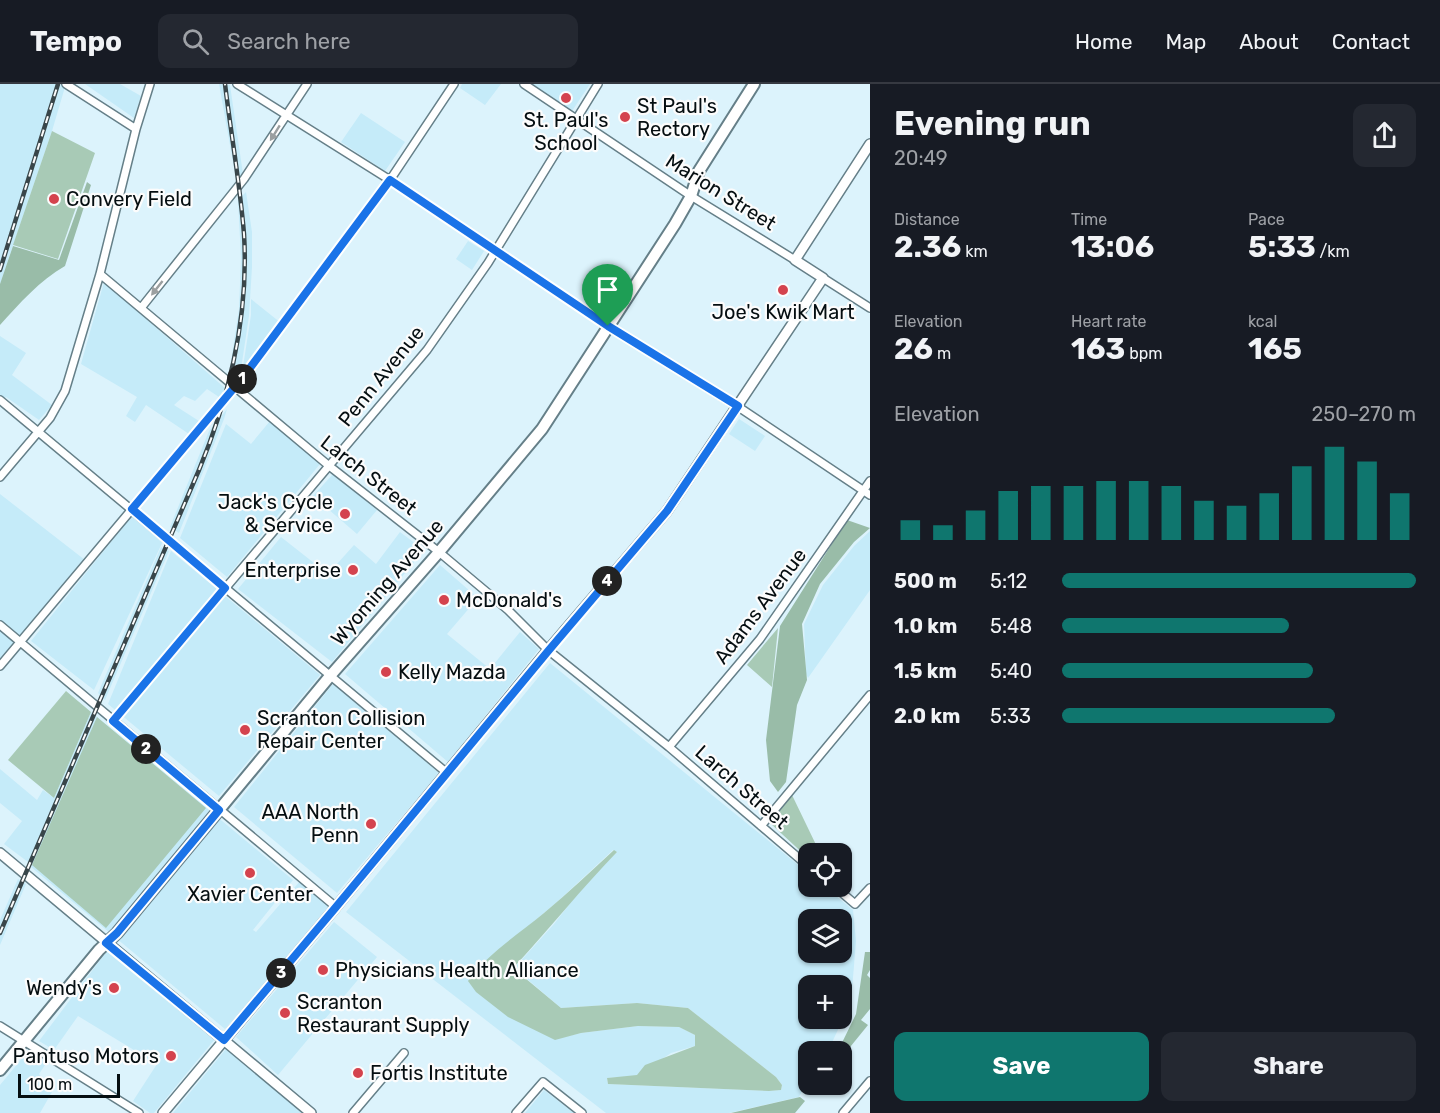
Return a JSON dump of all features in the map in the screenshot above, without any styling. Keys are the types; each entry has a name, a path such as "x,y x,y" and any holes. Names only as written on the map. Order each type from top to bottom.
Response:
{"main road":[{"name":"Wyoming Avenue","path":"0,1070 330,676 439,552 542,429 675,224 691,196 699,171 754,84"}],"street":[{"path":"66,84 136,129"},
{"path":"0,477 56,409 65,391 100,274 136,129 150,84"},
{"path":"237,84 390,180 608,326 738,406 867,493"},
{"path":"141,309 246,177 307,84"},
{"path":"0,666 235,387 390,180 454,84"},
{"name":"Marion Street","path":"524,84 691,196 870,308"},
{"name":"Penn Avenue","path":"113,721 427,350 494,251 598,84"},
{"path":"795,260 870,144"},
{"name":"Larch Street","path":"100,274 328,465 439,552 508,610 549,650 669,747 798,857"},
{"path":"163,1113 667,511 823,278"},
{"path":"0,400 447,773"},
{"name":"Adams Avenue","path":"669,747 760,639 867,493 870,481"},
{"path":"0,625 336,907"},
{"path":"761,826 870,695"},
{"path":"1,855 311,1113"},
{"path":"847,897 855,904 870,888"},
{"path":"0,1026 139,1113"},
{"path":"353,1113 404,1053"},
{"path":"516,1113 543,1082 582,1113"},
{"path":"843,1113 870,1082"}],"shaded area":[{"path":"0,84 59,84 65,87 0,284"},
{"path":"85,84 120,84 141,96 134,118"},
{"path":"219,84 230,85 243,174 237,184"},
{"path":"462,84 501,84 485,105 460,88"},
{"name":"St. Paul's School","path":"531,84 590,84 572,111"},
{"path":"361,113 405,142 385,171 341,142"},
{"path":"246,192 252,232 252,267 249,316 241,369 230,368 239,309 241,258 238,200"},
{"path":"468,241 484,251 472,270 456,259"},
{"path":"104,282 226,389 219,397 207,389 195,401 184,396 174,405 199,421 189,434 146,405 135,422 126,416 137,397 81,364"},
{"path":"251,299 281,323 243,367 251,315"},
{"path":"0,336 26,353 12,375 52,405 39,420 6,397 0,403"},
{"path":"227,409 179,533 170,527 209,431"},
{"path":"739,419 765,436 755,451 729,434"},
{"path":"270,421 320,464 227,577 180,538 226,424 251,444"},
{"path":"333,474 377,510 357,534 313,496"},
{"path":"0,494 85,560 0,660"},
{"path":"132,516 163,541 94,690 31,641"},
{"path":"870,531 870,590 808,678 804,624 823,585 854,546"},
{"path":"400,532 424,550 332,662 238,589 281,537 328,574 354,545 376,564"},
{"path":"161,547 169,551 105,700 98,693"},
{"path":"171,551 320,675 219,796 108,704"},
{"path":"440,565 478,598 447,634 490,669 520,632 539,649 448,762 345,674"},
{"path":"550,663 798,865 798,897 837,897 852,909 798,909 798,963 852,963 853,910 856,941 852,990 852,975 798,975 798,1029 838,1029 833,1041 798,1041 799,1097 729,1113 606,1113 346,912","holes":["613,850 617,852 582,888 554,924 516,966 520,973 561,1008 637,1003 688,1008 776,1077 782,1085 781,1090 608,1084 607,1078 637,1076 671,1053 695,1046 695,1035 679,1027 638,1026 581,1033 555,1039 533,1028 474,972 557,902"]},
{"path":"333,684 439,773 337,893 234,807"},
{"path":"91,712 293,880 253,930 256,932 301,880 332,907 225,1029 31,867 32,865 4,844 22,821 0,803 0,769 37,800 43,790 54,798"},
{"path":"18,879 26,884 0,945 0,920"},
{"path":"334,922 377,957 278,1075 236,1037"},
{"path":"107,951 215,1039 154,1113 150,1113 133,1101 157,1064 78,1016 54,1050 39,1041"},
{"path":"226,1049 303,1113 173,1113"},
{"path":"29,1050 47,1062 39,1074 52,1092 40,1113 0,1113 0,1085"},
{"path":"544,1090 574,1113 525,1113"}],"green space":[{"name":"Convery Field","path":"52,131 95,153 58,259 13,245"},
{"path":"87,182 91,185 65,266 38,285 0,325 0,284 13,246 59,260"},
{"path":"847,520 870,528 854,542 820,584 802,624 807,680 797,705 786,782 778,792 770,781 766,740 780,626"},
{"path":"778,628 772,687 747,665"},
{"path":"66,691 91,712 54,798 8,760"},
{"path":"97,717 206,808 106,928 32,865"},
{"path":"792,795 815,843 798,843 798,849 770,823"},
{"path":"614,850 617,852 516,965 519,973 561,1008 637,1003 688,1008 776,1077 782,1085 781,1090 608,1084 607,1078 637,1075 645,1065 695,1046 695,1035 679,1027 638,1026 581,1033 555,1040 508,1017 476,992 468,981 494,953 553,905"},
{"path":"865,952 870,952 870,970 867,975 870,978 870,1009 861,1020 868,1025 852,1045 852,1041 843,1041 849,1029 852,1029"},
{"path":"800,1097 805,1101 795,1113 731,1113"}],"railway":[{"path":"0,270 58,84"},
{"path":"0,933 199,470 228,384 240,324 245,264 238,178 225,84"}],"place":[{"name":"St. Paul's School","path":"566,98"},
{"name":"St Paul's Rectory","path":"625,117"},
{"name":"Convery Field","path":"54,199"},
{"name":"Joe's Kwik Mart","path":"783,290"},
{"name":"Jack's Cycle & Service","path":"345,514"},
{"name":"Enterprise","path":"353,570"},
{"name":"McDonald's","path":"444,600"},
{"name":"Kelly Mazda","path":"386,672"},
{"name":"Scranton Collision Repair Center","path":"245,730"},
{"name":"AAA North Penn","path":"371,824"},
{"name":"Xavier Center","path":"250,873"},
{"name":"Physicians Health Alliance","path":"323,970"},
{"name":"Wendy's","path":"114,988"},
{"name":"Scranton Restaurant Supply","path":"285,1013"},
{"name":"Pantuso Motors","path":"171,1056"},
{"name":"Fortis Institute","path":"358,1073"}],"route":[{"path":"390,180 608,326 738,406 667,511 224,1040 106,943 117,933 219,810 113,721 225,588 132,509 244,376 390,180"}]}
